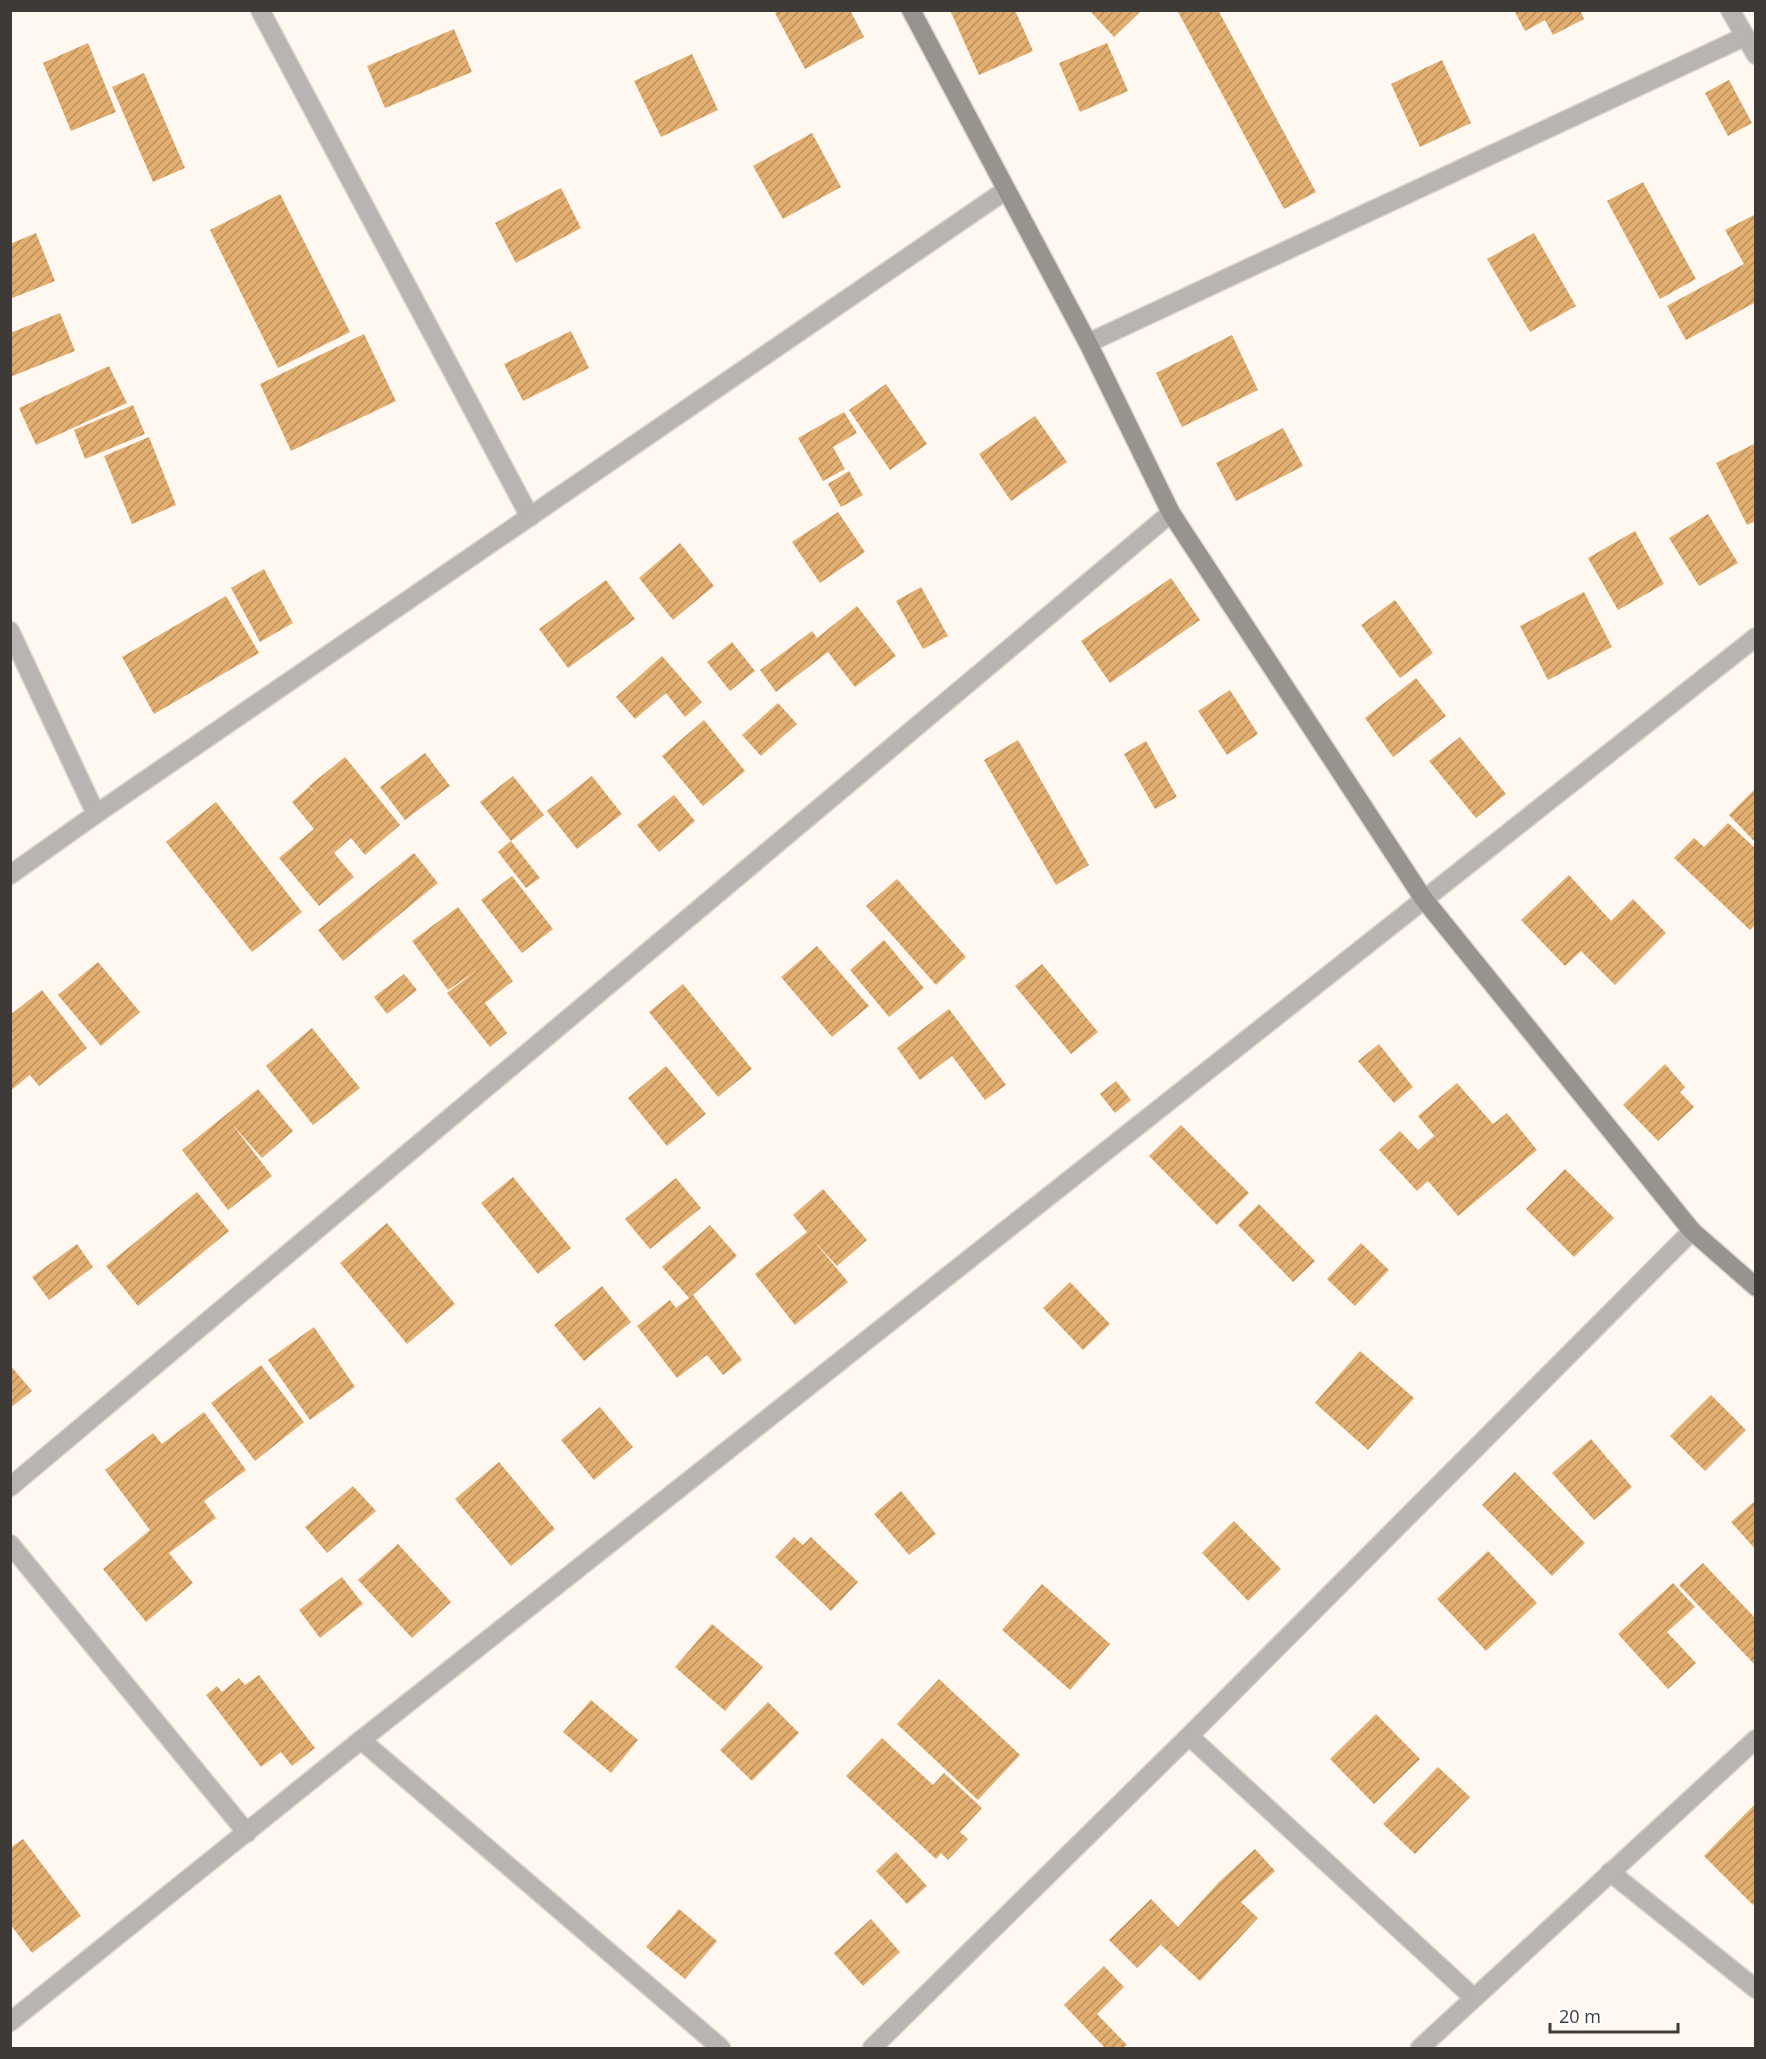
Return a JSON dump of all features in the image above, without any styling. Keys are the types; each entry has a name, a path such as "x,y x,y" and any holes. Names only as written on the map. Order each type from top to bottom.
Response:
{"street":[{"path":"260,10 530,517"},
{"path":"911,10 1088,343 1171,513 1423,898 1692,1231 1755,1287"},
{"path":"1730,10 1755,55"},
{"path":"1088,343 1744,37"},
{"path":"10,875 1006,190"},
{"path":"10,1487 1171,513"},
{"path":"10,631 96,814"},
{"path":"10,2022 362,1740 1755,637"},
{"path":"872,2049 1189,1736 1692,1231"},
{"path":"10,1544 247,1833"},
{"path":"1189,1736 1474,1998"},
{"path":"1420,2049 1755,1739"},
{"path":"362,1740 721,2049"},
{"path":"1610,1872 1755,1989"}],"building":[{"path":"780,10 850,10 864,37 805,69 775,13"},
{"path":"950,10 1015,10 1033,51 979,75"},
{"path":"1089,10 1142,10 1114,37"},
{"path":"1177,10 1218,10 1316,192 1284,209"},
{"path":"1514,10 1580,10 1584,19 1553,35 1545,20 1525,31"},
{"path":"454,29 472,72 385,108 367,66"},
{"path":"88,43 116,112 71,131 43,63"},
{"path":"1107,43 1128,91 1080,112 1059,63"},
{"path":"692,54 718,110 661,137 634,81"},
{"path":"1442,60 1471,123 1420,147 1391,84"},
{"path":"144,73 185,168 153,182 112,87"},
{"path":"1729,80 1752,123 1728,136 1705,93"},
{"path":"812,133 841,187 783,219 753,166"},
{"path":"1643,182 1696,279 1660,299 1607,201"},
{"path":"561,188 581,228 516,263 495,223"},
{"path":"280,194 350,332 278,368 210,230"},
{"path":"1756,214 1756,302 1686,340 1667,306 1744,264 1725,230"},
{"path":"36,233 55,281 10,299 10,244"},
{"path":"1534,233 1576,306 1530,332 1487,259"},
{"path":"60,313 75,351 10,377 10,333"},
{"path":"571,331 589,368 523,401 504,364"},
{"path":"364,334 396,401 291,451 260,384"},
{"path":"1232,335 1258,390 1182,427 1156,373"},
{"path":"109,366 127,403 36,445 19,408"},
{"path":"886,384 927,444 890,470 849,410"},
{"path":"133,405 145,434 85,459 74,430"},
{"path":"844,412 857,433 833,447 845,469 823,481 798,438"},
{"path":"1035,416 1067,462 1011,501 979,454"},
{"path":"1283,428 1303,466 1236,501 1216,463"},
{"path":"149,437 176,505 132,524 104,456"},
{"path":"1756,443 1756,521 1747,525 1716,463"},
{"path":"849,471 863,495 841,507 828,484"},
{"path":"838,512 865,552 820,583 792,542"},
{"path":"1708,514 1738,563 1699,586 1669,538"},
{"path":"1635,531 1664,584 1618,610 1588,558"},
{"path":"680,543 714,586 673,620 639,578"},
{"path":"264,569 293,623 260,642 231,588"},
{"path":"1171,578 1200,620 1110,683 1081,641"},
{"path":"606,580 635,619 568,668 539,629"},
{"path":"921,587 948,636 923,649 896,601"},
{"path":"1584,592 1612,647 1548,680 1520,626"},
{"path":"226,596 259,653 154,714 122,657"},
{"path":"1395,600 1433,653 1400,678 1361,625"},
{"path":"857,606 896,656 855,687 828,652 776,692 760,670 812,631 817,638"},
{"path":"732,642 755,671 730,691 707,662"},
{"path":"662,656 702,702 685,717 666,693 635,719 616,697"},
{"path":"1416,678 1446,716 1393,757 1365,718"},
{"path":"1230,690 1258,734 1227,755 1198,711"},
{"path":"778,703 797,724 761,756 742,735"},
{"path":"704,720 745,771 703,806 662,756"},
{"path":"1460,737 1506,794 1476,818 1429,761"},
{"path":"1018,740 1089,865 1056,885 984,760"},
{"path":"1146,741 1177,797 1155,809 1124,754"},
{"path":"425,753 450,786 405,820 380,787"},
{"path":"345,757 400,825 365,855 351,838 334,853 354,877 319,906 279,858 314,829 292,802 309,787 320,799 309,786"},
{"path":"513,776 544,815 511,841 480,802"},
{"path":"592,776 622,814 577,849 547,811"},
{"path":"1756,788 1756,843 1729,815"},
{"path":"674,795 695,821 659,852 637,825"},
{"path":"216,802 302,912 252,952 166,842"},
{"path":"1728,823 1756,849 1756,924 1750,930 1674,858 1694,838 1704,847"},
{"path":"511,841 540,878 526,888 498,852"},
{"path":"414,853 438,883 343,961 318,930"},
{"path":"1569,875 1611,921 1633,899 1666,933 1615,985 1581,951 1565,966 1521,920"},
{"path":"512,876 553,929 522,953 481,900"},
{"path":"897,879 966,957 936,985 866,906"},
{"path":"458,907 513,981 485,1003 507,1033 490,1047 447,993 477,970 448,990 412,941"},
{"path":"884,940 924,988 889,1017 850,970"},
{"path":"817,946 869,1006 832,1037 781,977"},
{"path":"98,962 140,1012 101,1046 58,995"},
{"path":"1042,964 1098,1032 1071,1054 1015,986"},
{"path":"404,974 417,990 387,1014 374,997"},
{"path":"683,984 752,1069 718,1097 649,1012"},
{"path":"42,990 87,1048 39,1086 30,1075 10,1091 10,1015"},
{"path":"949,1009 1006,1085 985,1100 952,1056 920,1080 897,1048"},
{"path":"312,1028 360,1088 313,1125 266,1066"},
{"path":"1379,1044 1413,1087 1394,1103 1358,1061"},
{"path":"1665,1064 1685,1087 1680,1092 1694,1107 1658,1141 1623,1105"},
{"path":"666,1066 706,1114 667,1146 628,1098"},
{"path":"1116,1081 1131,1100 1115,1113 1100,1094"},
{"path":"1457,1083 1493,1124 1507,1113 1537,1150 1458,1216 1428,1181 1417,1191 1379,1150 1400,1131 1418,1150 1434,1136 1442,1145 1418,1116"},
{"path":"258,1089 293,1131 262,1158 232,1124 272,1176 228,1210 182,1150"},
{"path":"1181,1125 1249,1193 1217,1225 1149,1156"},
{"path":"1565,1169 1614,1218 1574,1257 1526,1209"},
{"path":"513,1177 571,1248 538,1274 481,1203"},
{"path":"676,1178 701,1208 650,1249 625,1219"},
{"path":"823,1189 867,1240 837,1266 814,1241 848,1282 795,1325 755,1274 807,1232 793,1215"},
{"path":"197,1192 229,1231 138,1306 106,1266"},
{"path":"1259,1204 1315,1261 1293,1282 1238,1225"},
{"path":"387,1223 455,1304 407,1344 340,1263"},
{"path":"710,1225 737,1256 693,1295 742,1360 723,1375 707,1355 677,1378 637,1326 670,1300 676,1308 689,1298 662,1267"},
{"path":"1361,1243 1389,1270 1355,1306 1327,1279"},
{"path":"77,1244 93,1267 49,1300 32,1277"},
{"path":"1070,1282 1110,1324 1083,1350 1043,1308"},
{"path":"602,1286 631,1322 584,1361 554,1325"},
{"path":"314,1327 355,1387 310,1420 268,1360"},
{"path":"1360,1351 1414,1398 1368,1450 1315,1403"},
{"path":"10,1365 32,1391 10,1408"},
{"path":"261,1365 304,1422 255,1461 211,1403"},
{"path":"1711,1395 1746,1430 1705,1471 1670,1436"},
{"path":"600,1407 633,1447 594,1480 561,1440"},
{"path":"204,1412 246,1470 204,1501 216,1518 169,1553 193,1583 146,1622 103,1569 150,1530 105,1470 153,1433 162,1444"},
{"path":"1591,1439 1632,1487 1594,1520 1552,1473"},
{"path":"499,1462 555,1529 511,1566 455,1499"},
{"path":"1515,1472 1585,1543 1552,1576 1482,1505"},
{"path":"353,1486 376,1511 327,1553 305,1527"},
{"path":"901,1491 936,1534 909,1555 874,1514"},
{"path":"1756,1500 1756,1550 1731,1522"},
{"path":"1234,1521 1281,1569 1248,1601 1202,1553"},
{"path":"794,1537 803,1545 811,1537 858,1582 831,1611 775,1557"},
{"path":"398,1544 451,1602 412,1638 358,1580"},
{"path":"1488,1551 1537,1603 1486,1651 1437,1599"},
{"path":"1703,1563 1756,1619 1756,1666 1679,1585"},
{"path":"342,1577 363,1604 320,1638 299,1610"},
{"path":"1673,1583 1695,1607 1667,1632 1696,1663 1668,1689 1618,1634"},
{"path":"1042,1584 1110,1644 1070,1690 1002,1630"},
{"path":"712,1624 763,1667 725,1711 675,1667"},
{"path":"259,1675 315,1748 292,1766 281,1752 261,1767 206,1695 217,1686 222,1692 239,1678 245,1685"},
{"path":"939,1679 1020,1755 978,1800 897,1724"},
{"path":"591,1700 638,1740 611,1773 563,1732"},
{"path":"768,1702 799,1733 752,1781 720,1750"},
{"path":"1376,1714 1420,1759 1374,1804 1330,1759"},
{"path":"882,1738 933,1785 944,1773 982,1808 960,1832 968,1839 948,1860 941,1853 936,1859 846,1776"},
{"path":"1438,1767 1470,1797 1415,1854 1383,1824"},
{"path":"1756,1803 1756,1902 1753,1905 1704,1856"},
{"path":"23,1839 81,1916 32,1953 10,1924 10,1848"},
{"path":"1255,1849 1275,1871 1241,1902 1258,1918 1200,1981 1161,1945 1170,1935 1137,1968 1109,1940 1151,1899 1178,1927 1219,1882"},
{"path":"896,1852 927,1886 907,1904 876,1871"},
{"path":"679,1909 717,1941 685,1979 646,1947"},
{"path":"871,1919 900,1952 863,1986 834,1953"},
{"path":"1104,1966 1124,1987 1097,2014 1127,2045 1123,2048 1105,2048 1064,2005"}]}
